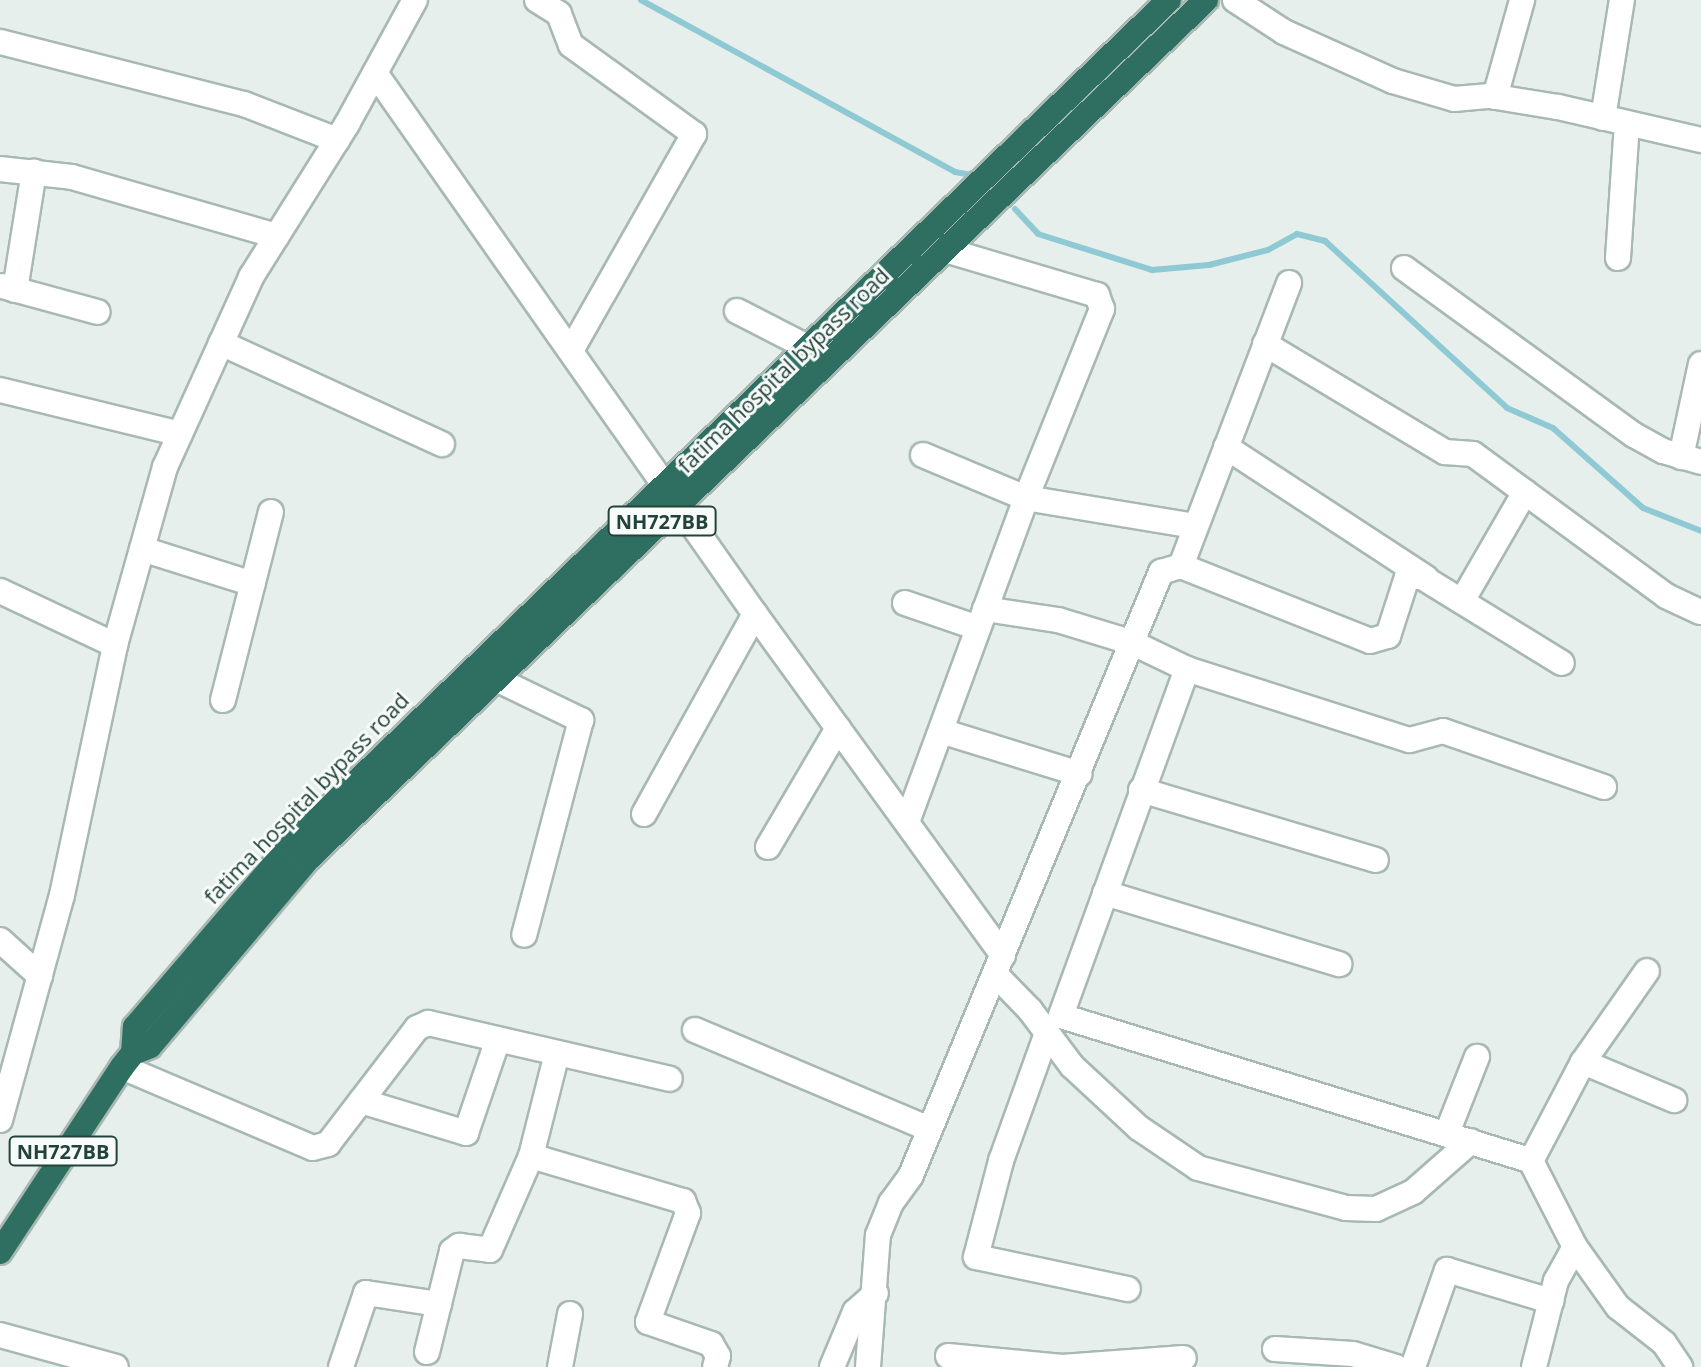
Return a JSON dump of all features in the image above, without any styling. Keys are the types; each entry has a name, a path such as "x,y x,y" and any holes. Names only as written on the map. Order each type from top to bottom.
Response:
{"highway":[{"name":"fatima hospital bypass road","path":"127,1060 150,1046 307,860 494,678 673,493 805,346 1169,0"},
{"name":"fatima hospital bypass road","path":"0,1252 127,1060 135,1027 292,844 673,493 948,251 1206,0"},
{"path":"859,295 876,315"}],"street":[{"path":"0,1120 62,895 115,645 142,549 180,434 251,277 337,140 415,0"},
{"path":"537,0 559,14 571,45 694,134 572,349"},
{"path":"1235,0 1284,32 1393,81 1454,99 1495,97 1701,140"},
{"path":"1495,97 1522,0"},
{"path":"1618,258 1615,120 1622,0"},
{"path":"0,42 244,104 337,140"},
{"path":"375,73 572,349 755,614 907,822 999,965 1054,1031 1072,1066 1172,1153 1198,1168 1316,1201 1376,1209 1413,1192 1471,1141"},
{"path":"0,169 72,177 277,236"},
{"path":"34,172 8,288 98,312"},
{"path":"907,822 1026,498 1103,301 1097,295 948,251"},
{"path":"1404,268 1634,435 1691,459 1701,364"},
{"path":"1181,566 1289,283"},
{"path":"737,311 805,346"},
{"path":"221,343 442,444"},
{"path":"1265,344 1445,452 1473,454 1666,596 1701,612"},
{"path":"0,390 180,434"},
{"path":"1226,447 1562,663"},
{"path":"923,455 1026,498 1196,526"},
{"path":"1462,601 1525,492"},
{"path":"223,700 271,512"},
{"path":"142,549 253,584"},
{"path":"868,1367 878,1235 929,1129 1080,774 1161,572 1181,566 1363,641 1388,636 1407,577 1431,581"},
{"path":"0,591 115,645"},
{"path":"905,603 982,619 1058,620 1133,643 1187,669 1409,740 1443,731 1604,787"},
{"path":"644,814 755,614"},
{"path":"1128,1289 976,1257 1001,1161 1054,1031 1187,669"},
{"path":"494,678 581,720 524,935"},
{"path":"768,847 838,728"},
{"path":"941,731 1080,774"},
{"path":"1141,790 1376,860"},
{"path":"1105,893 1339,964"},
{"path":"0,940 40,976"},
{"path":"1531,1161 1583,1062 1647,971"},
{"path":"127,1060 313,1148 328,1144 422,1025 498,1039 670,1079"},
{"path":"695,1030 929,1129"},
{"path":"1054,1031 1447,1133 1531,1161 1575,1247 1618,1307 1664,1343 1680,1367"},
{"path":"361,1101 466,1133 498,1039"},
{"path":"427,1352 452,1251 459,1246 490,1250 531,1156 557,1053"},
{"path":"1447,1133 1477,1057"},
{"path":"1583,1062 1674,1100"},
{"path":"531,1156 683,1201 688,1213 648,1322 711,1344 718,1356 715,1367"},
{"path":"1534,1367 1551,1301 1575,1247"},
{"path":"1413,1367 1447,1270 1551,1301"},
{"path":"341,1367 366,1293 439,1304"},
{"path":"832,1367 852,1317 876,1293"},
{"path":"560,1367 570,1314"},
{"path":"0,1335 116,1367"},
{"path":"1275,1349 1353,1354 1396,1367"},
{"path":"948,1356 1062,1367 1184,1358"}],"waterway":[{"path":"641,0 955,172 972,175"},
{"path":"1015,209 1038,234 1152,270 1209,265 1268,250 1297,234 1325,241 1507,408 1553,428 1643,508 1701,531"}]}
